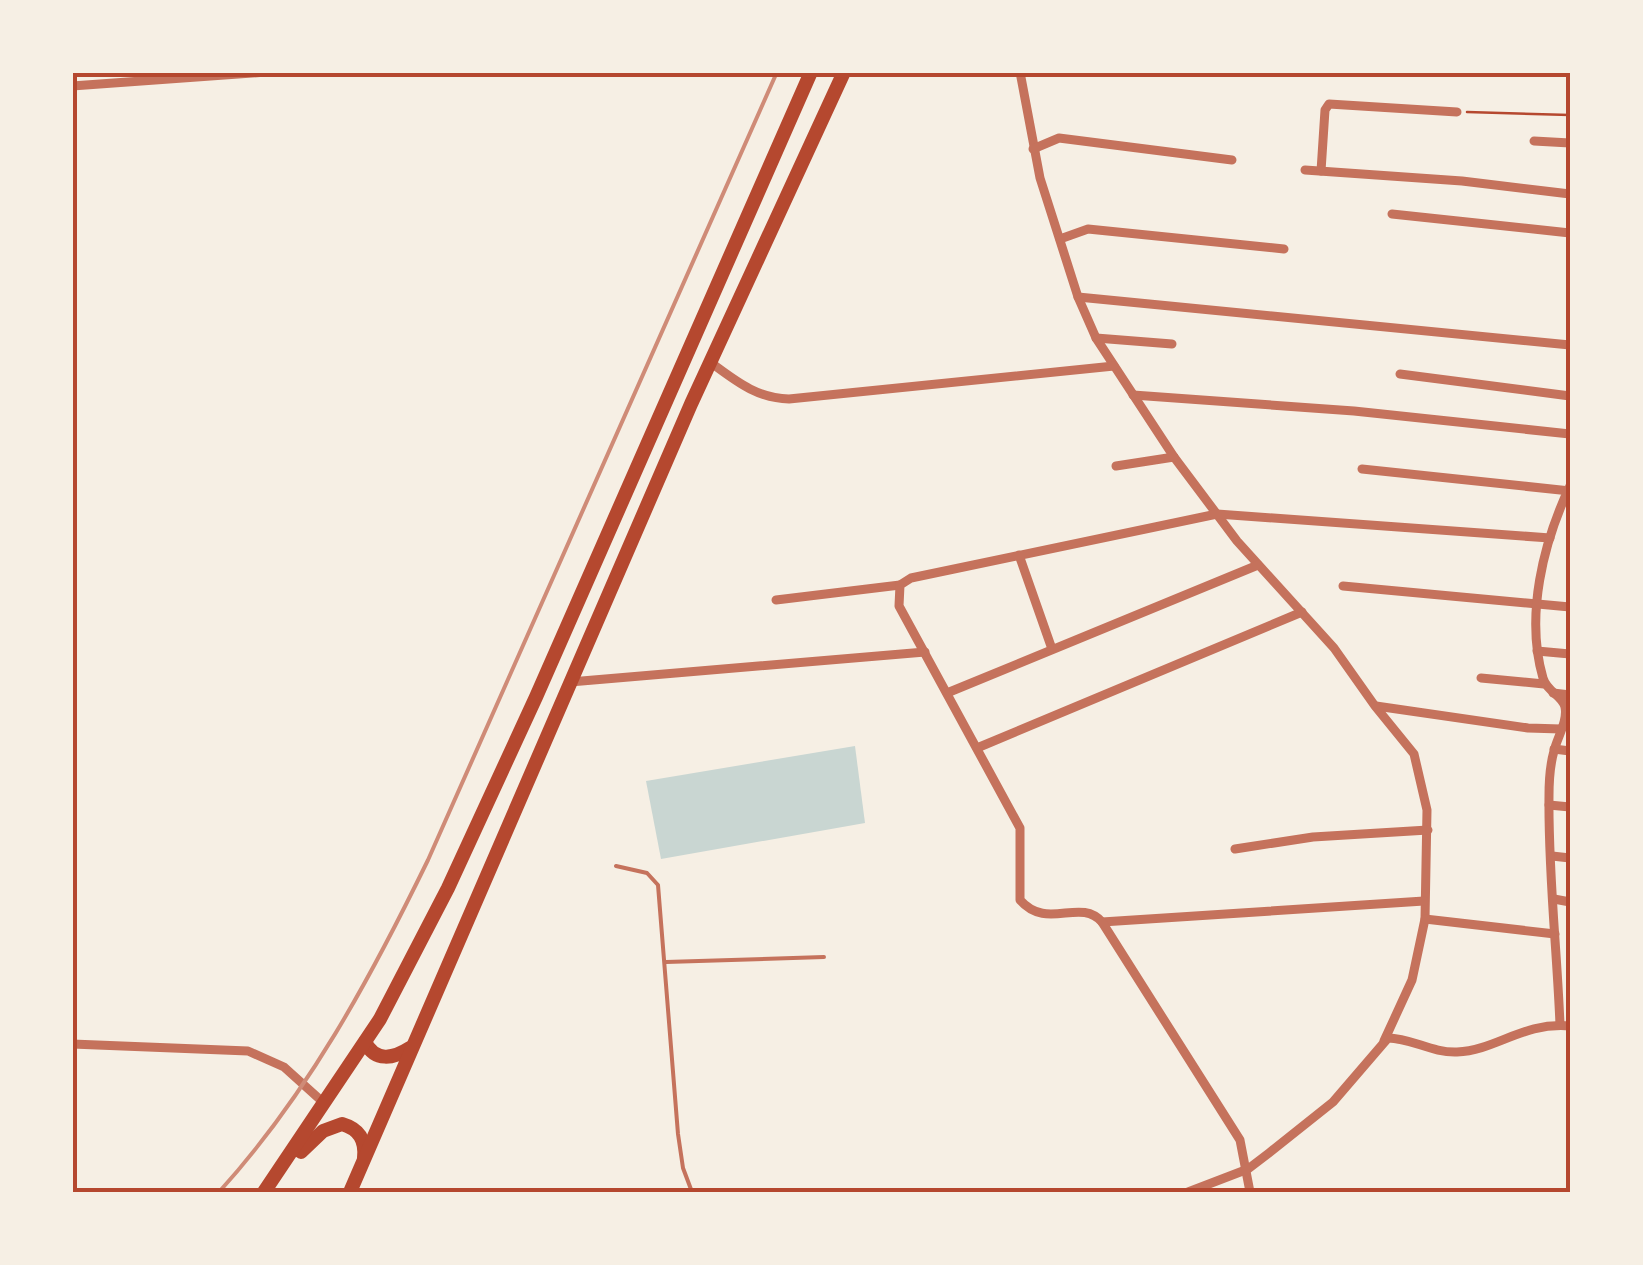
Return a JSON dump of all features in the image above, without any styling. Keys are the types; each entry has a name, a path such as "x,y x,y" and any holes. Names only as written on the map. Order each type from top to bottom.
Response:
{"highway":[{"path":"280,1173 365,1042 411,962 509,759 811,72"},
{"path":"350,1192 710,362 844,72"},
{"path":"365,1042 375,1055 385,1058 410,1048"},
{"path":"264,1192 323,1131 342,1124 360,1133 364,1143 363,1164"}],"street":[{"path":"72,86 266,72"},
{"path":"1020,72 1033,149 1078,296 1096,338 1174,457 1217,514 1334,648 1374,706 1414,754 1425,791 1425,919 1412,980 1384,1041 1333,1102 1248,1168 1194,1191"},
{"path":"1321,170 1328,104 1457,112"},
{"path":"1033,149 1059,138 1232,160"},
{"path":"1534,142 1570,144"},
{"path":"1306,170 1570,194"},
{"path":"1392,214 1570,233"},
{"path":"1060,239 1088,229 1284,249"},
{"path":"1078,296 1570,346"},
{"path":"1096,338 1172,344"},
{"path":"710,362 758,394 790,399 1114,366"},
{"path":"1400,374 1570,396"},
{"path":"1133,395 1354,411 1570,434"},
{"path":"1116,466 1174,457"},
{"path":"1362,468 1570,489 1550,538 1537,604 1537,651 1548,688 1565,705 1554,749 1549,804 1555,934 1565,1026 1522,1030 1475,1049 1456,1052 1433,1050 1395,1038 1384,1041"},
{"path":"776,600 900,585 910,578 1217,514 1550,538"},
{"path":"1019,554 1052,649"},
{"path":"947,694 1258,565"},
{"path":"900,585 899,606 1020,828 1020,900 1040,915 1087,912 1102,922 1240,1140 1250,1192"},
{"path":"1343,586 1570,607"},
{"path":"977,748 1302,612"},
{"path":"1537,651 1570,654"},
{"path":"570,682 925,652"},
{"path":"1481,678 1570,695"},
{"path":"1374,706 1528,728 1561,729"},
{"path":"1554,749 1570,751"},
{"path":"1549,804 1570,807"},
{"path":"1236,849 1313,838 1428,830"},
{"path":"1552,856 1570,858"},
{"path":"1554,899 1570,902"},
{"path":"1102,922 1424,900"},
{"path":"1425,919 1555,934"},
{"path":"1557,959 1570,960"},
{"path":"72,1044 248,1051 284,1067 325,1104"}],"lane":[{"path":"616,866 647,873 658,886 678,1134 683,1168 692,1192"},
{"path":"666,962 824,956"}],"path":[{"path":"1457,112 1570,115"}],"shaded area":[{"path":"855,746 865,823 661,859 646,781"}],"railway":[{"path":"219,1192 281,1116 335,1034 428,860 777,72"}]}
